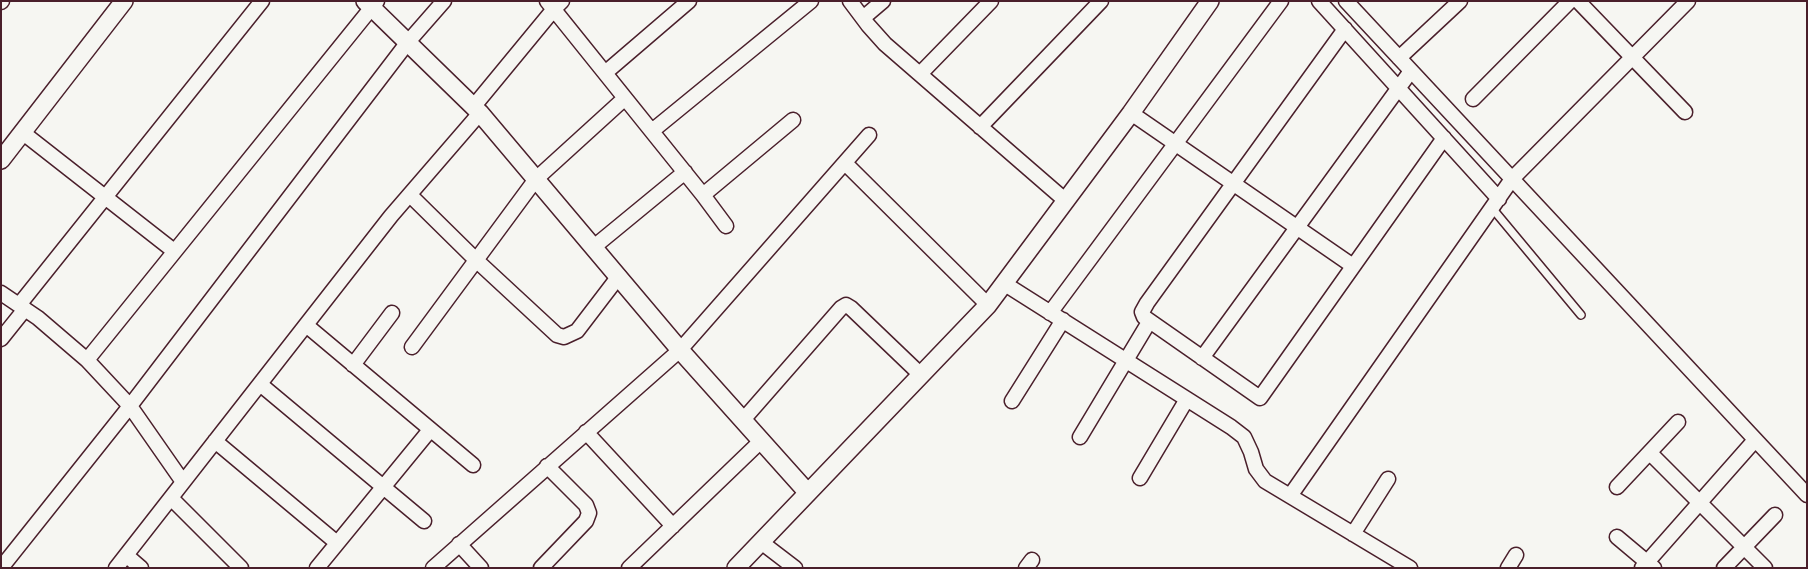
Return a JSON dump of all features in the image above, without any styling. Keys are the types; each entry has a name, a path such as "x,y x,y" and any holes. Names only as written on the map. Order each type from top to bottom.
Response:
{"street":[{"path":"1,160 124,1"},
{"path":"1,339 22,307 105,197 262,1"},
{"path":"1,568 130,406 408,42 444,1"},
{"path":"605,73 689,1"},
{"path":"652,131 811,1"},
{"path":"850,1 885,44 1066,201"},
{"path":"863,18 883,1"},
{"path":"920,74 991,1"},
{"path":"980,127 1101,1"},
{"path":"736,568 988,305 1131,113 1210,1"},
{"path":"1050,313 1281,1"},
{"path":"1319,1 1444,138 1495,203"},
{"path":"1346,1 1807,495"},
{"path":"1399,58 1460,1"},
{"path":"1473,99 1570,1"},
{"path":"1578,1 1685,112"},
{"path":"1290,496 1512,179 1688,1"},
{"path":"87,360 371,3 477,110 595,246 680,350 808,493"},
{"path":"116,568 306,325 477,110 554,4 605,73 685,172 726,226"},
{"path":"1345,29 1147,302 1142,312 1144,317 1149,322 1260,398 1444,138"},
{"path":"1202,358 1412,71"},
{"path":"412,347 536,179 625,98"},
{"path":"1131,113 1354,266"},
{"path":"703,195 793,120"},
{"path":"22,132 174,251"},
{"path":"433,568 680,350 869,135"},
{"path":"846,162 988,305"},
{"path":"595,246 685,172"},
{"path":"410,195 476,260 556,335 564,337 577,331 619,276"},
{"path":"1005,284 1232,426 1244,437 1251,452 1256,469 1265,481 1410,568"},
{"path":"1,293 38,318 87,360 130,406 183,482"},
{"path":"743,420 841,308 846,305 851,308 921,375"},
{"path":"353,365 392,313"},
{"path":"1012,401 1062,320"},
{"path":"1080,437 1149,322"},
{"path":"306,325 473,465"},
{"path":"260,384 424,521"},
{"path":"1140,478 1187,399"},
{"path":"1617,487 1678,422"},
{"path":"317,568 430,430"},
{"path":"586,432 673,526"},
{"path":"629,568 762,440"},
{"path":"1617,537 1648,566 1755,440"},
{"path":"215,441 337,543"},
{"path":"1650,453 1765,568"},
{"path":"541,568 586,521 589,513 586,505 547,466"},
{"path":"1354,534 1388,479"},
{"path":"171,498 241,568"},
{"path":"1724,568 1775,515"},
{"path":"761,542 795,568"},
{"path":"459,544 480,568"},
{"path":"126,555 140,568"},
{"path":"1508,568 1516,555"}],"lane":[{"path":"1495,203 1581,315"}]}
